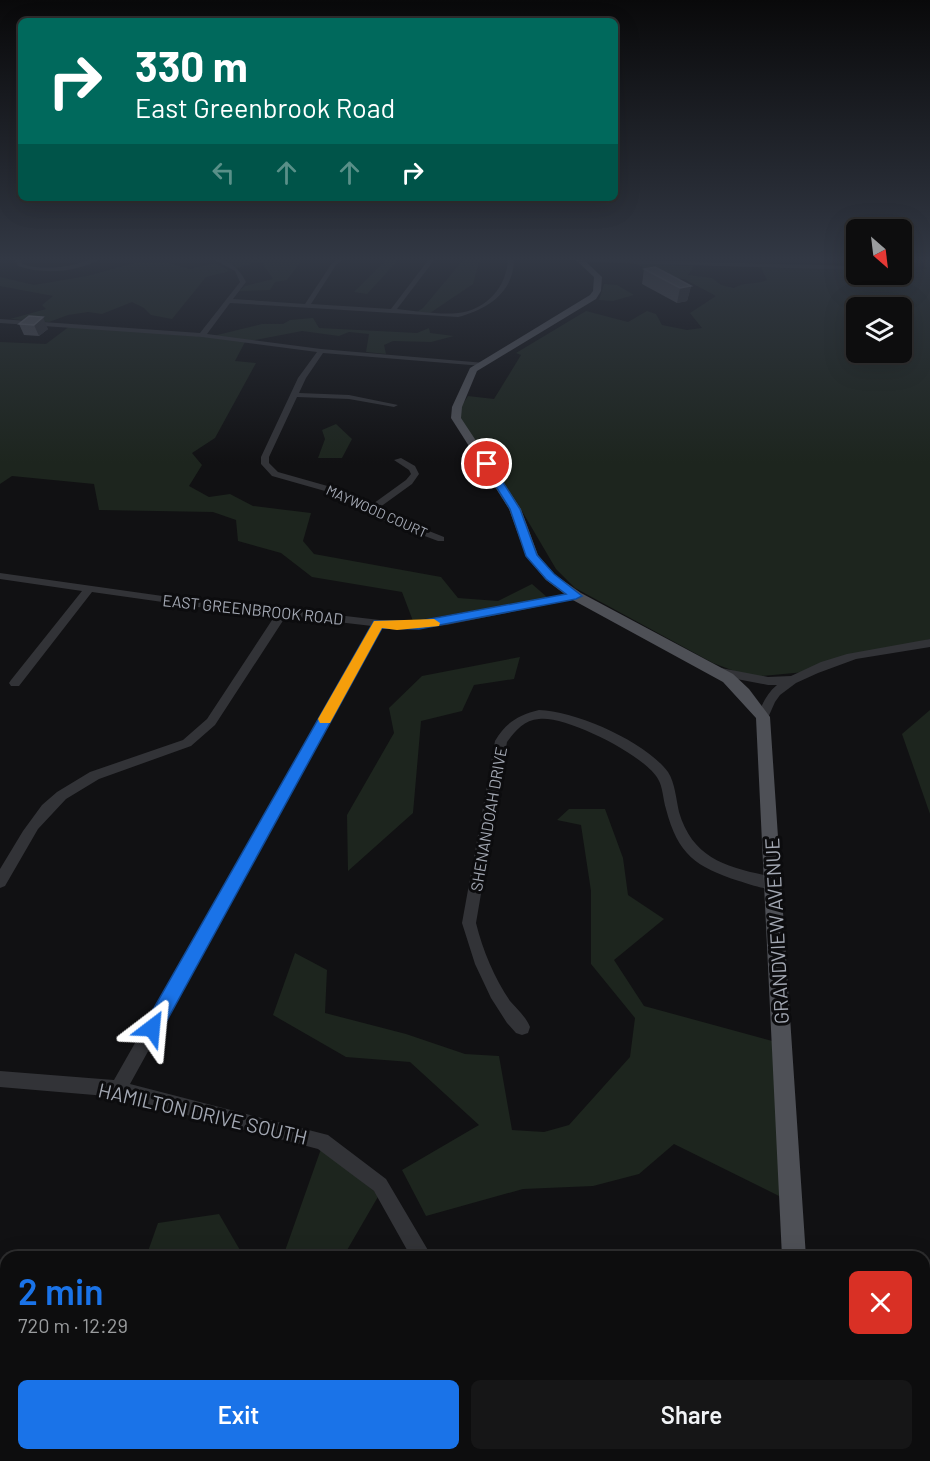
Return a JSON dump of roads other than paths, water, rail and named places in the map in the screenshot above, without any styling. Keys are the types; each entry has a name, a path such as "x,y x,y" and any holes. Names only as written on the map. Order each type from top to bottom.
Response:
{"main road":[{"path":"543,327 473,370 455,412 458,424 477,448 515,509 532,556 550,577 576,596 717,671 737,685 763,717"},
{"name":"GRANDVIEW AVENUE","path":"763,717 794,1251"}],"street":[{"path":"89,327 202,335 321,351 483,364"},
{"path":"202,335 208,327"},
{"name":"MAYWOOD COURT","path":"321,351 302,378 265,457 266,464 275,474 335,490 370,510 441,539"},
{"path":"296,395 349,397 394,405"},
{"path":"370,510 409,482 415,474 412,468 398,460"},
{"name":"EAST GREENBROOK ROAD","path":"0,576 212,606 379,624 419,625 576,596"},
{"path":"15,683 90,589"},
{"path":"0,882 47,809 76,786 93,777 187,743 200,734 211,722 284,612"},
{"path":"118,1089 379,624"},
{"path":"763,717 766,706 776,692 836,661 858,654 894,651 930,643"},
{"path":"717,671 768,681 798,680"},
{"name":"SHENANDOAH DRIVE","path":"522,1026 508,1013 473,941 469,923 501,741 506,732 521,719 546,714 570,716 627,747 658,769 664,777 687,845 713,863 743,877 774,883"},
{"name":"HAMILTON DRIVE SOUTH","path":"0,1079 118,1089 322,1141 380,1185 418,1251"}]}
